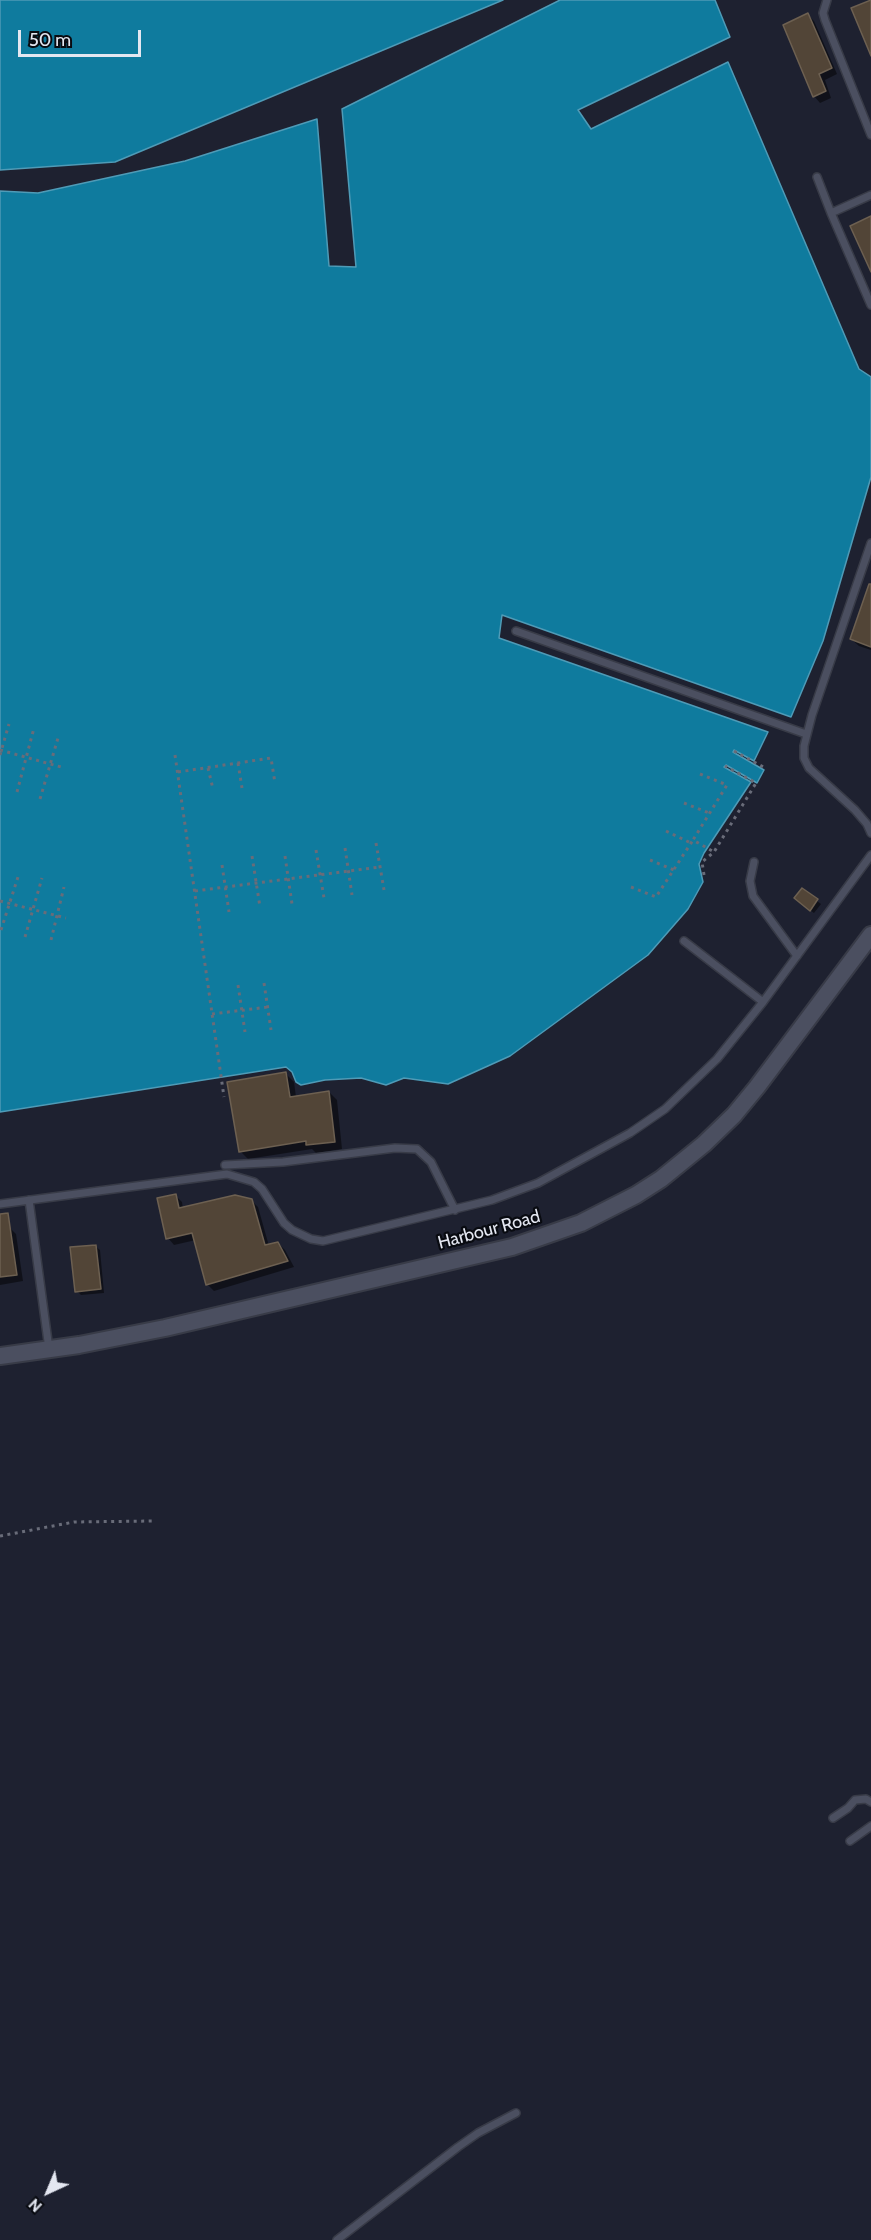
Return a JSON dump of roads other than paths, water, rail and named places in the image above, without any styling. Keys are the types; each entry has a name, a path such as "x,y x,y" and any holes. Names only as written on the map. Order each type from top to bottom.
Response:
{"street":[{"name":"Harbour Road","path":"0,1356 165,1328 512,1247 581,1223 636,1195 661,1179 704,1144 734,1115 871,935"}],"lane":[{"path":"826,0 825,20 871,135"},
{"path":"817,177 871,305"},
{"path":"831,213 871,195"},
{"path":"871,543 804,746 804,758 809,768 855,810 871,832"},
{"path":"516,631 807,734"},
{"path":"0,1204 226,1174 254,1182 268,1196 284,1223 300,1235 323,1241 455,1210 492,1200 538,1183 630,1133 665,1108 717,1059 763,1002 871,855"},
{"path":"754,862 750,881 753,896 797,956"},
{"path":"684,941 763,1002"},
{"path":"225,1165 283,1162 401,1148 417,1149 431,1162 455,1210"},
{"path":"29,1200 49,1349"},
{"path":"833,1818 855,1800 866,1799 871,1802"},
{"path":"850,1841 871,1826"},
{"path":"337,2240 472,2138 516,2113"}],"water":[{"path":"0,0 503,0 115,162 0,170"},
{"path":"560,0 715,0 730,37 578,110 591,129 728,62 859,369 871,377 871,477 823,641 791,717 502,615 499,638 768,732 754,761 734,750 733,752 764,770 757,783 726,765 724,767 751,782 704,853 699,864 703,882 688,909 648,955 510,1056 448,1084 404,1078 386,1085 361,1078 325,1080 301,1085 296,1082 292,1072 286,1067 0,1112 0,191 38,193 185,161 317,119 329,266 356,267 342,109"}]}
